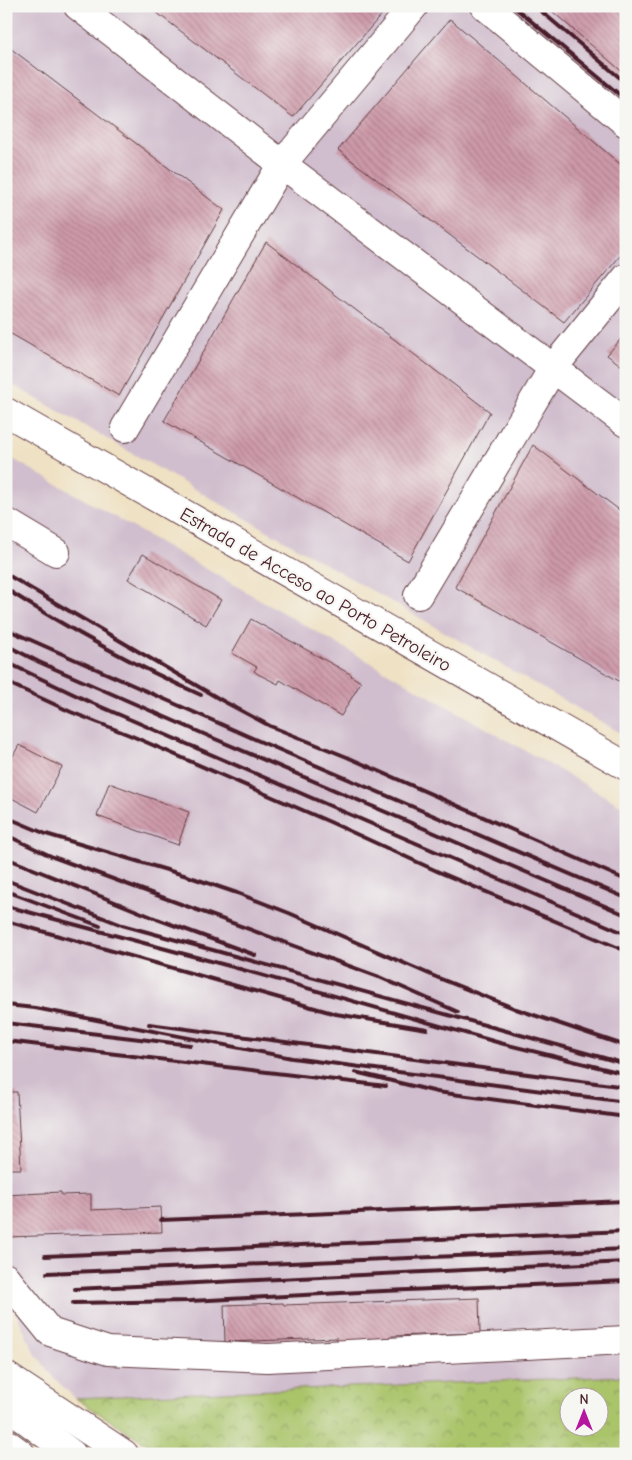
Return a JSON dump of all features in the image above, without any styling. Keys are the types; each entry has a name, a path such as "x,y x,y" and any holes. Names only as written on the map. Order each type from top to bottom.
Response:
{"main road":[{"path":"78,6 282,164 626,423"},
{"path":"125,428 282,164 414,6"},
{"path":"485,6 626,123"},
{"path":"418,595 553,368 626,278"},
{"name":"Estrada de Acceso ao Porto Petroleiro","path":"6,412 626,766"},
{"path":"6,522 56,552"},
{"path":"6,1278 50,1332 108,1351 268,1358 626,1340"},
{"path":"6,1376 124,1454"},
{"path":"6,1405 72,1454"},
{"path":"6,1443 21,1454"}],"shaded area":[{"path":"6,6 626,6 626,736 6,381"},
{"path":"6,455 626,808 626,1376 75,1398 53,1377 34,1352 16,1313 6,1299"}],"green space":[{"path":"626,1376 626,1454 163,1454 75,1398"}],"building":[{"path":"148,6 389,6 293,117"},
{"path":"546,6 626,6 626,75"},
{"path":"450,19 626,169 626,249 564,322 338,150"},
{"path":"6,45 224,210 119,396 6,331"},
{"path":"266,242 490,412 408,561 164,421"},
{"path":"626,333 626,369 607,355"},
{"path":"533,445 626,515 626,685 455,587"},
{"path":"143,554 221,600 206,625 128,579"},
{"path":"251,619 352,675 361,682 341,716 280,680 278,684 258,674 254,671 257,667 232,653"},
{"path":"19,745 62,767 38,812 6,795 6,765 8,765"},
{"path":"109,783 189,812 178,845 97,816"},
{"path":"6,1092 17,1092 21,1169 6,1169"},
{"path":"61,1192 61,1195 91,1194 91,1210 161,1207 162,1232 6,1237 6,1195"},
{"path":"479,1298 480,1333 392,1336 393,1343 337,1345 337,1338 225,1342 224,1305 283,1303 284,1305"}],"railway":[{"path":"513,6 626,100"},
{"path":"535,6 626,83"},
{"path":"6,574 223,701 270,726 347,757 626,880"},
{"path":"6,589 102,646 201,695"},
{"path":"6,629 259,741 626,898"},
{"path":"6,645 39,662 213,738 626,915"},
{"path":"6,662 90,702 626,934"},
{"path":"6,682 71,712 132,736 330,822 439,872 626,951"},
{"path":"6,817 46,834 237,893 516,1009 626,1046"},
{"path":"6,835 53,857 379,977 458,1012"},
{"path":"6,858 157,919 255,955"},
{"path":"6,880 122,925 626,1064"},
{"path":"6,891 100,926"},
{"path":"6,906 233,967 500,1043 626,1074"},
{"path":"6,921 336,1014 427,1029"},
{"path":"6,1005 35,1008 292,1058 626,1102"},
{"path":"6,1023 190,1045"},
{"path":"149,1024 626,1087"},
{"path":"6,1041 386,1086"},
{"path":"355,1072 437,1092 626,1117"},
{"path":"161,1220 626,1201"},
{"path":"45,1256 626,1231"},
{"path":"47,1273 626,1249"},
{"path":"75,1289 626,1262"},
{"path":"73,1303 190,1301 626,1281"}]}
